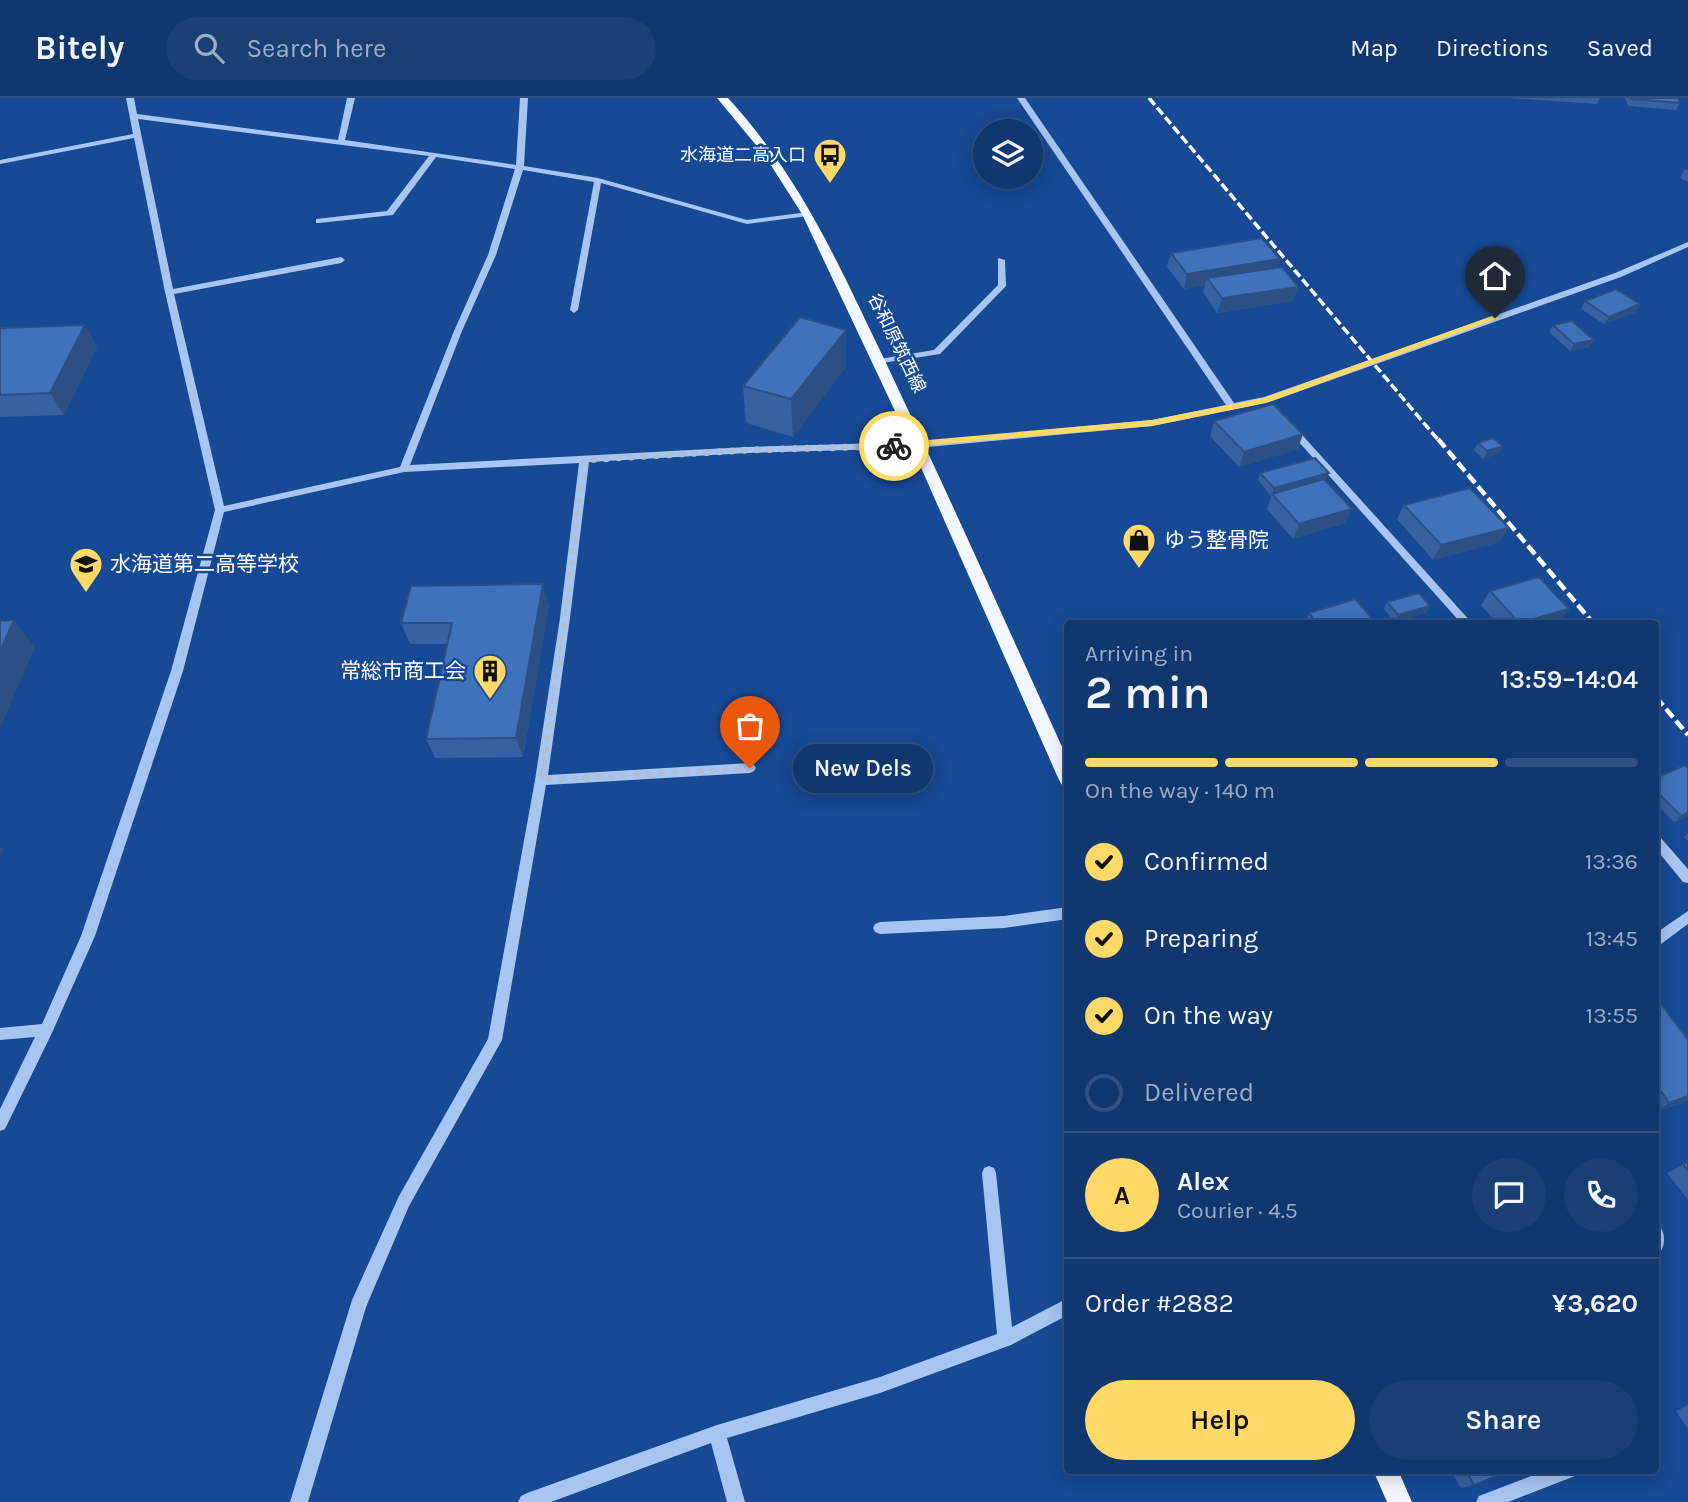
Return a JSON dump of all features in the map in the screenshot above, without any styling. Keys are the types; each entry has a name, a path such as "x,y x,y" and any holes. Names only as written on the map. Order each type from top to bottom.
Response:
{"main road":[{"name":"谷和原筑西線","path":"722,98 755,133 791,184 808,214 918,445 1064,771"},
{"path":"1387,1474 1400,1502"}],"street":[{"path":"0,1124 88,936 177,671 220,510 169,292 130,98"},
{"path":"341,142 351,98"},
{"path":"404,469 458,331 492,255 520,167 524,98"},
{"path":"1021,98 1232,407"},
{"path":"134,116 434,154 598,180 747,222 808,214"},
{"path":"0,162 138,135"},
{"path":"319,221 390,213 434,154"},
{"path":"574,310 598,180"},
{"path":"220,510 404,469 747,450 918,445 1152,423 1266,400 1618,275 1688,244"},
{"path":"169,292 341,260"},
{"path":"879,362 937,352 1002,286 1001,260"},
{"path":"1266,400 1275,411"},
{"path":"1284,421 1464,620"},
{"path":"299,1502 363,1294 404,1202 495,1041 541,780 565,618 584,460"},
{"path":"541,780 750,768"},
{"path":"1659,844 1688,878"},
{"path":"880,928 1004,922 1064,914"},
{"path":"1659,938 1688,917"},
{"path":"0,1034 46,1030"},
{"path":"989,1173 1005,1339"},
{"path":"527,1502 717,1433 880,1385 1005,1339 1064,1308"},
{"path":"717,1433 736,1502"},
{"path":"1485,1502 1558,1474"}],"building":[{"path":"1678,98 1680,103 1632,99"},
{"path":"1262,238 1280,259 1187,274 1171,253"},
{"path":"1282,267 1298,287 1222,298 1207,278"},
{"path":"1616,289 1640,304 1609,317 1585,301"},
{"path":"800,317 846,330 791,399 743,386"},
{"path":"1572,321 1594,340 1574,344 1553,325"},
{"path":"85,325 50,393 0,395 0,328"},
{"path":"1273,404 1303,434 1244,452 1214,421"},
{"path":"1493,438 1503,446 1487,451 1478,443"},
{"path":"1315,458 1329,473 1274,488 1260,473"},
{"path":"1324,479 1352,509 1299,524 1272,494"},
{"path":"1470,488 1509,528 1441,545 1404,505"},
{"path":"1539,577 1569,609 1530,620 1516,620 1490,591"},
{"name":"常総市商工会","path":"543,584 516,738 426,739 452,623 401,623 411,586"},
{"path":"1419,593 1430,606 1398,615 1387,602"},
{"path":"1355,599 1373,620 1315,620 1309,613"},
{"path":"14,620 0,651 0,621"},
{"path":"1685,765 1688,768 1688,812 1681,816 1659,794 1659,777"},
{"path":"1659,1001 1688,1040 1688,1096 1669,1103 1659,1088"},
{"path":"1468,1474 1502,1474 1474,1485"}],"railway":[{"path":"1149,98 1439,441"},
{"path":"1438,439 1590,620"},
{"path":"1659,701 1688,735"}],"way so far":[{"path":"750,768 541,780 565,618 584,460 747,450 894,446"}],"place":[{"name":"水海道二高入口","path":"830,185"},
{"name":"ゆう整骨院","path":"1139,570"},
{"name":"水海道第二高等学校","path":"86,594"},
{"name":"常総市商工会","path":"490,701"},
{"name":"New Dels","path":"750,768"}],"route":[{"path":"894,446 1152,423 1266,400 1495,318"}]}
